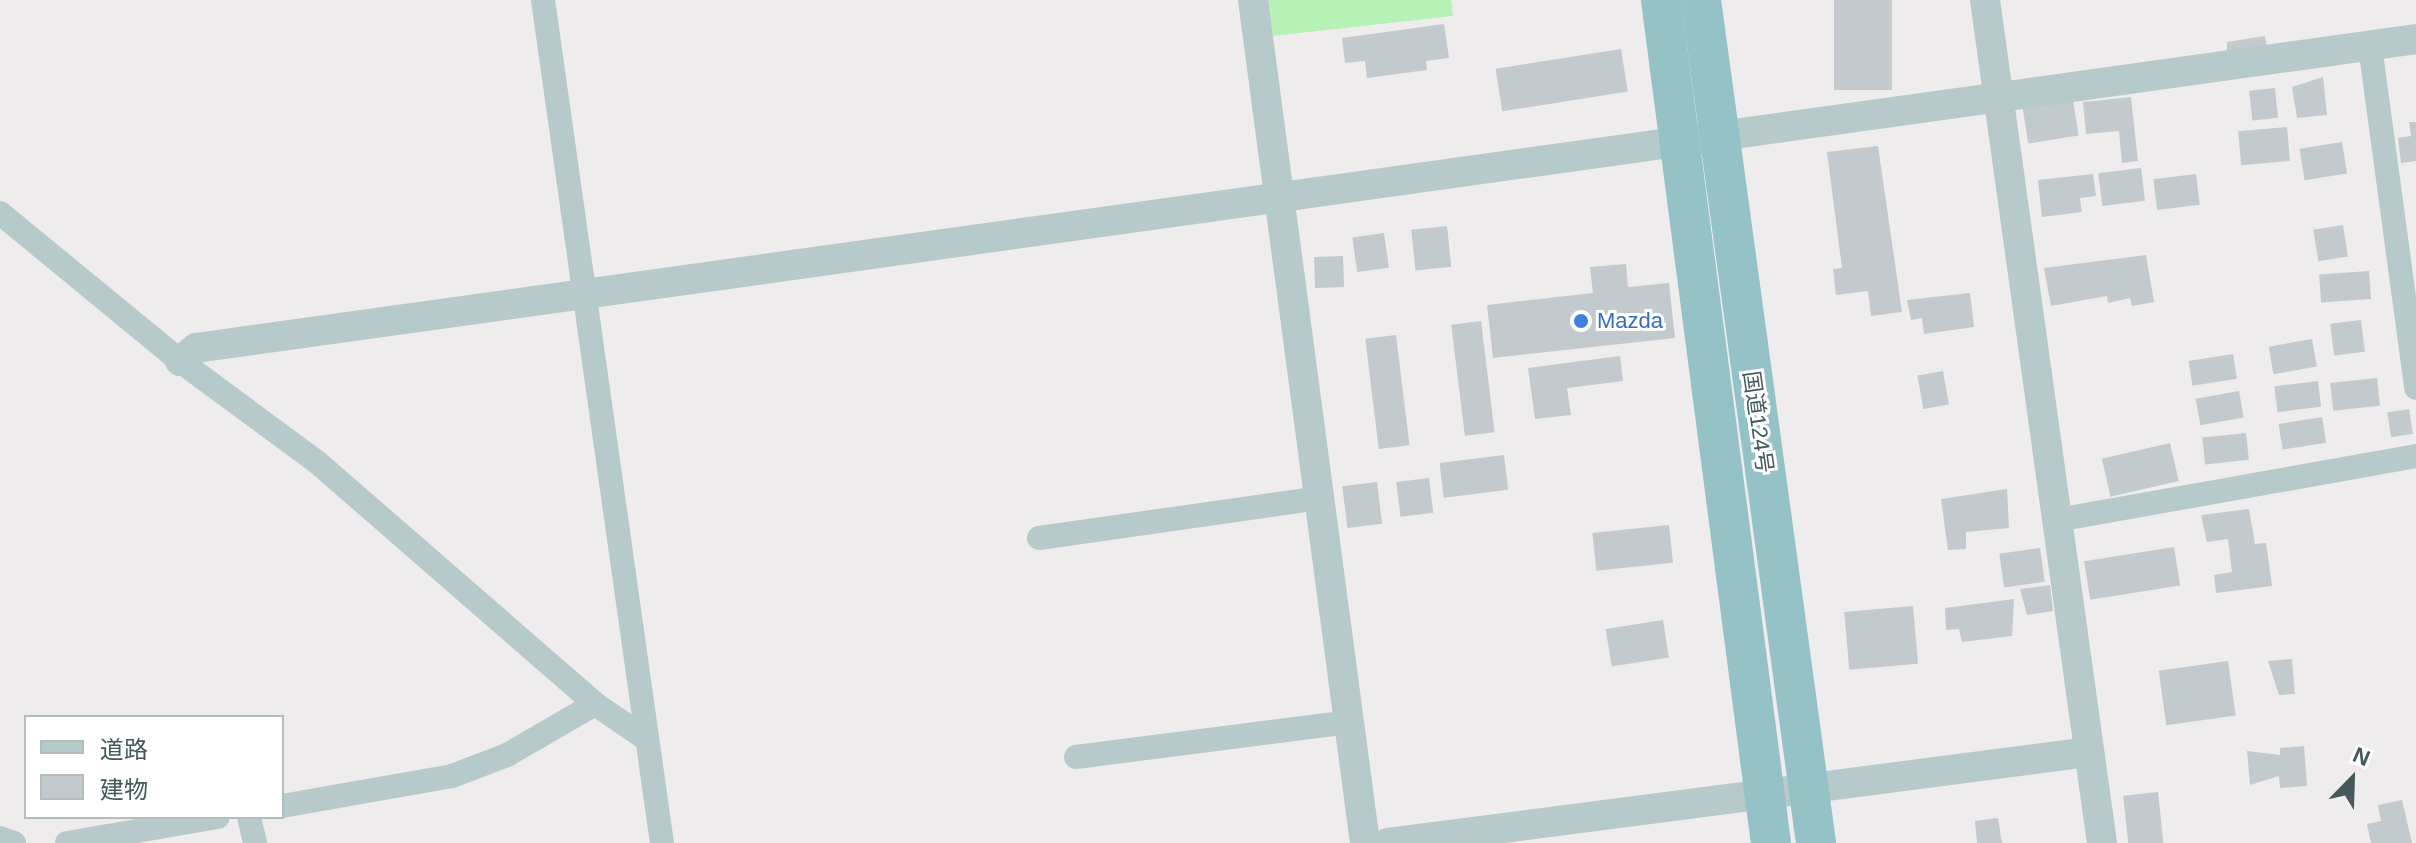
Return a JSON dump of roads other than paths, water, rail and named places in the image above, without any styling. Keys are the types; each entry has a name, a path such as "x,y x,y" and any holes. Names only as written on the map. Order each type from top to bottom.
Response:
{"highway":[{"name":"国道124号","path":"1661,0 1771,843"},
{"name":"国道124号","path":"1701,0 1816,843"}],"street":[{"path":"543,0 590,297 645,738 662,843"},
{"path":"1253,0 1365,843"},
{"path":"1985,0 2102,843"},
{"path":"180,361 196,348 590,297 1280,201 1719,135 2416,39"},
{"path":"2370,46 2416,388"},
{"path":"0,213 180,361 317,462 595,704 645,738"},
{"path":"2057,520 2416,456"},
{"path":"1039,538 1319,498"},
{"path":"284,806 452,776 507,755 595,704"},
{"path":"1076,757 1349,722"},
{"path":"1388,843 2089,752"},
{"path":"67,843 206,819"},
{"path":"249,819 255,843"},
{"path":"0,838 14,843"}],"place":[{"name":"Mazda","path":"1581,321"}]}
